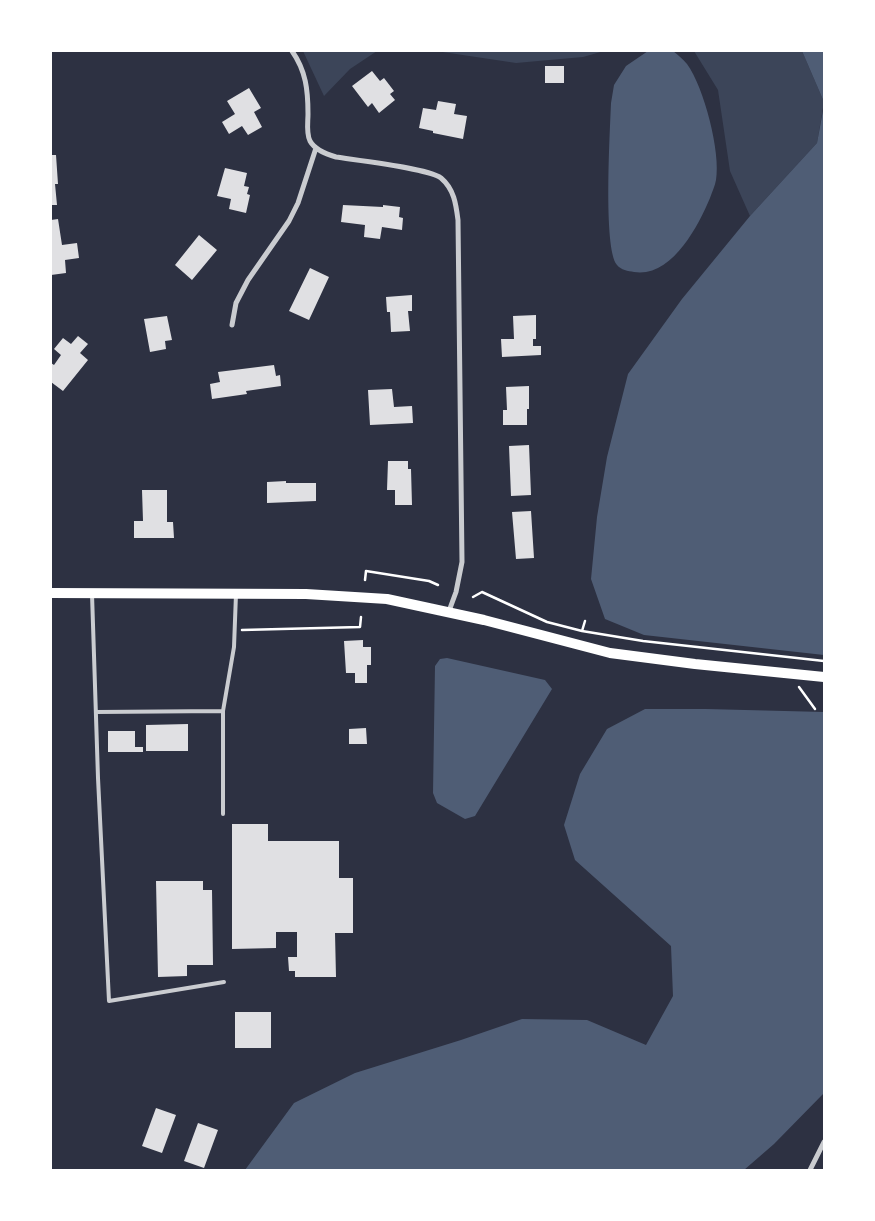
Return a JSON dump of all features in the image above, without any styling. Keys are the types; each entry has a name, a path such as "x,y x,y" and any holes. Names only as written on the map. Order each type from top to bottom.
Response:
{"main road":[{"path":"51,593 306,594 387,599 449,612 610,653 687,664 824,677"}],"street":[{"path":"292,51 303,70 307,86 308,132 310,141 316,148 336,157 424,171 440,177 450,189 456,201 458,220 462,562 456,592 449,612"},
{"path":"232,325 236,303 248,280 289,221 298,203 316,148"},
{"path":"810,1170 824,1142"}],"lane":[{"path":"92,594 109,1001 224,982"},
{"path":"223,814 223,711 234,646 236,594"},
{"path":"96,712 223,711"}],"path":[{"path":"365,580 366,571 429,581 438,585"},
{"path":"473,597 482,592 547,622 582,630 643,641 824,661"},
{"path":"235,630 360,627 361,617"},
{"path":"582,630 584,621"},
{"path":"789,674 815,709"}],"shaded area":[{"path":"303,51 377,51 350,69 324,96"},
{"path":"436,51 604,51 583,57 516,63"},
{"path":"648,51 673,51 685,62 693,74 710,120 714,137 717,168 715,184 705,210 681,248 660,267 647,272 634,272 627,271 617,265 610,236 608,188 611,103 614,85 626,66"},
{"path":"694,51 802,51 824,102 817,143 750,216 730,171 718,90"},
{"path":"802,51 824,51 824,102"},
{"path":"824,105 824,655 644,635 605,619 591,579 597,517 607,457 628,374 682,299 750,216 817,143"},
{"path":"447,658 545,680 552,689 475,816 465,819 437,803 433,793 435,666 440,659"},
{"path":"645,709 824,712 824,1093 774,1144 744,1170 245,1170 294,1103 355,1073 522,1019 587,1020 646,1045 673,996 671,946 575,860 564,825 580,774 607,729"}],"building":[{"path":"545,66 564,66 564,83 545,83"},
{"path":"372,71 380,81 384,78 394,91 390,94 395,100 379,113 372,103 368,107 352,86"},
{"path":"249,88 261,108 254,112 262,127 248,135 242,126 229,134 222,122 235,114 227,101"},
{"path":"438,101 456,104 454,114 467,116 463,139 419,128 423,108 436,110"},
{"path":"51,155 56,155 58,184 55,184 57,205 51,205"},
{"path":"225,168 247,173 244,186 249,187 247,194 250,195 246,213 229,209 231,199 217,196"},
{"path":"343,205 400,207 399,217 403,218 402,230 382,227 380,239 364,237 365,225 341,222"},
{"path":"58,219 62,245 77,243 79,258 65,260 66,273 51,275 51,220"},
{"path":"199,235 217,250 192,280 175,265"},
{"path":"310,268 329,277 309,320 289,311"},
{"path":"412,295 412,311 408,311 410,331 391,332 390,312 387,312 386,297"},
{"path":"536,315 536,339 533,339 533,346 541,346 541,355 502,357 501,339 514,339 513,316"},
{"path":"167,316 172,340 165,341 166,349 150,352 144,319"},
{"path":"78,336 88,344 80,353 88,360 63,391 51,382 51,363 54,365 61,355 54,349 63,338 71,344"},
{"path":"274,365 276,376 280,375 281,386 246,391 247,394 212,399 210,384 220,382 218,372"},
{"path":"529,386 527,425 503,425 503,410 507,410 506,387"},
{"path":"392,389 394,407 412,406 413,423 370,425 368,390"},
{"path":"529,445 531,495 511,496 509,446"},
{"path":"388,461 408,461 408,469 411,469 412,505 395,505 395,490 387,490"},
{"path":"286,481 286,483 316,483 316,501 267,503 267,482"},
{"path":"142,490 167,490 167,522 173,522 174,538 134,538 134,521 143,521"},
{"path":"531,511 534,558 516,559 512,512"},
{"path":"363,640 363,647 371,647 371,665 367,665 367,683 355,683 355,673 346,673 344,641"},
{"path":"188,724 188,751 146,751 146,725"},
{"path":"366,728 367,744 349,744 349,729"},
{"path":"108,731 135,731 135,747 143,747 143,752 108,752"},
{"path":"232,824 268,824 268,841 339,841 339,878 353,878 353,933 335,933 336,977 295,977 295,971 289,971 288,957 297,957 297,932 276,932 276,948 232,949"},
{"path":"156,881 203,881 203,890 212,890 213,965 187,965 187,976 158,977"},
{"path":"235,1012 271,1012 271,1048 235,1048"},
{"path":"156,1108 176,1115 162,1153 142,1146"},
{"path":"198,1123 218,1130 204,1168 184,1161"}]}
